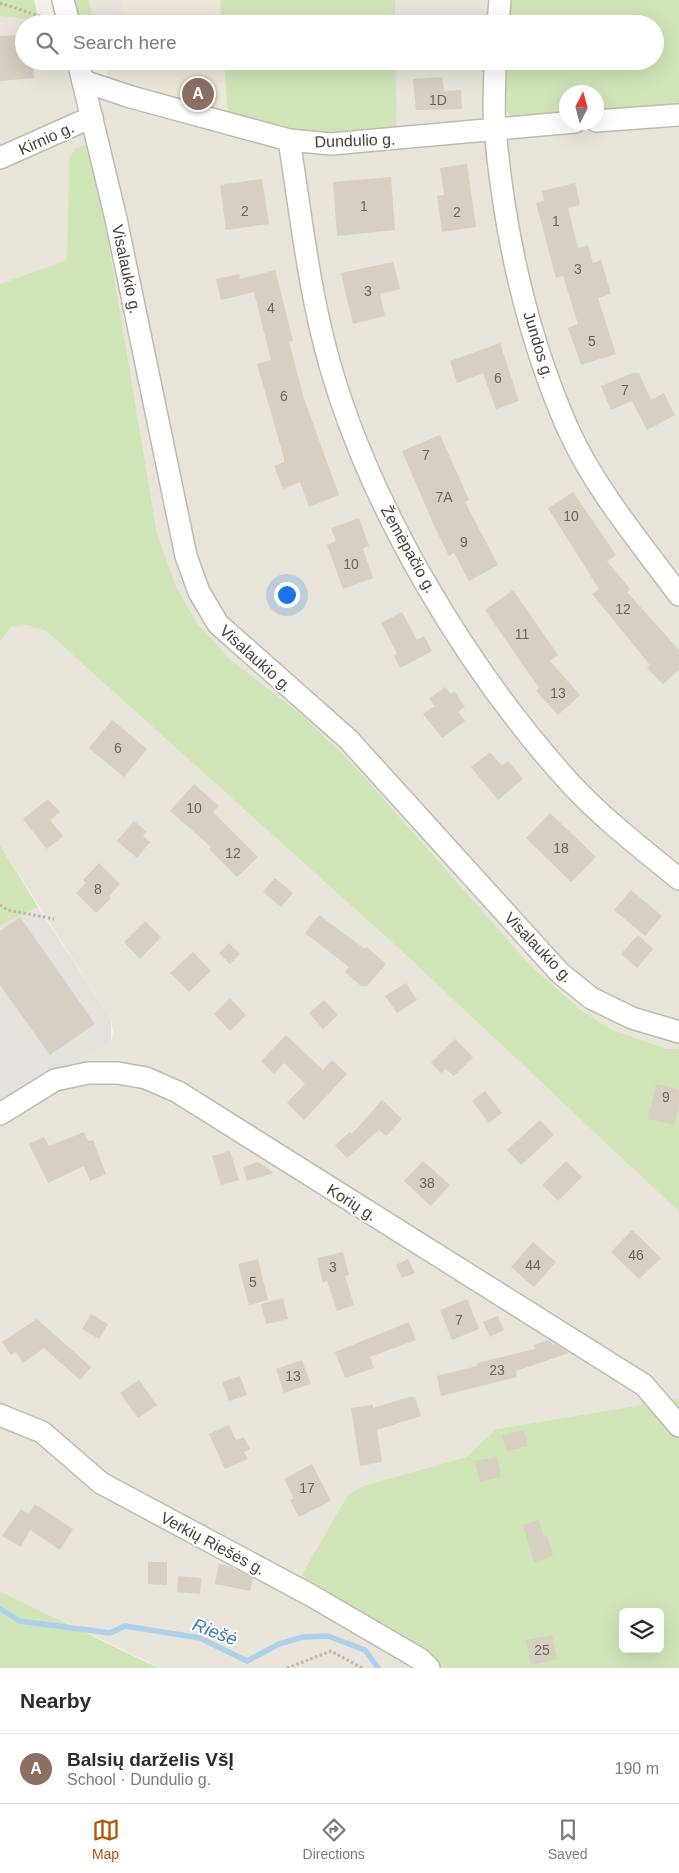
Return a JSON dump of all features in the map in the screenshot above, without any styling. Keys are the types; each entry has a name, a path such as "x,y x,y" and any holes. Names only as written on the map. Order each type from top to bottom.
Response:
{"street":[{"path":"63,0 67,15"},
{"path":"499,15 500,0"},
{"name":"Jundos g.","path":"495,70 495,128 508,217 524,294 547,374 565,420 588,467 621,517 679,595"},
{"name":"Dundulio g.","path":"81,71 131,97 289,140 331,144 559,123"},
{"name":"Visalaukio g.","path":"81,71 116,219 186,556 199,592 218,624 348,739 560,973 591,998 632,1018 679,1032"},
{"path":"604,120 679,115"},
{"name":"Kirnio g.","path":"0,158 92,117"},
{"name":"Žemėpačio g.","path":"289,140 313,291 330,365 369,472 408,553 479,666 528,734 570,782 613,826 679,879"},
{"name":"Korių g.","path":"0,1114 55,1080 88,1073 118,1073 146,1078 178,1092 644,1385 679,1426"},
{"name":"Verkių Riešės g.","path":"0,1415 42,1432 101,1483 312,1596 420,1659 429,1668"}],"path":[{"path":"0,3 34,15"},
{"path":"0,905 8,910 54,919"},
{"path":"287,1668 331,1650 362,1668"}],"shaded area":[{"path":"89,0 220,0 221,15 93,15"},
{"path":"120,0 220,0 221,15 124,15"},
{"path":"395,0 494,0 492,15 395,15"},
{"path":"0,16 15,18 15,70 71,70 77,80 108,76 107,70 225,70 229,113 397,145 396,70 488,70 488,137 679,125 679,1049 667,1049 611,1029 582,1011 530,965 350,761 303,716 230,659 197,623 176,586 157,533 92,143 69,159 67,260 0,284"},
{"path":"107,70 225,70 228,113 108,76"},
{"path":"27,625 46,631 406,955 679,1212 679,1399 496,1429 466,1457 366,1485 301,1575 425,1652 437,1668 161,1668 0,1591 0,1104 111,1042 113,1032 111,1019 0,845 0,642 11,627"},
{"path":"38,907 111,1019 111,1042 0,1104 0,926"}],"green space":[{"path":"0,0 34,0 38,15 15,15 15,18 0,16"},
{"path":"72,0 89,0 93,15 76,15"},
{"path":"220,0 395,0 395,15 221,15"},
{"path":"509,0 679,0 679,110 604,115 604,85 559,85 559,118 511,118 505,109 504,70 664,70 664,15 508,15"},
{"path":"225,70 396,70 397,134 370,135 286,131 228,113"},
{"path":"92,143 157,533 176,586 197,623 230,659 303,716 350,761 530,965 582,1011 611,1029 667,1049 679,1049 679,1212 406,955 46,631 27,625 11,627 0,642 0,284 67,260 69,159 75,148"},
{"path":"0,845 38,907 0,926"},
{"path":"679,1399 679,1668 437,1668 425,1652 301,1576 348,1495 366,1485 466,1457 496,1429"},
{"path":"0,1591 150,1664 161,1668 0,1668"}],"building":[{"path":"15,35 15,70 34,70 34,78 0,81 0,36"},
{"path":"442,77 444,91 461,90 462,109 416,110 413,79"},
{"path":"467,164 476,227 442,232 437,196 444,195 440,168"},
{"path":"391,177 395,230 337,236 333,182"},
{"path":"262,179 269,224 226,230 220,185"},
{"path":"575,183 580,205 568,208 578,248 588,245 593,263 601,260 611,294 598,298 616,354 581,365 568,328 578,324 563,276 556,278 536,203 544,201 542,191"},
{"path":"393,262 400,289 380,294 385,316 353,324 341,273"},
{"path":"275,270 293,341 289,342 304,399 339,495 309,507 300,482 283,489 274,466 284,462 284,458 257,364 271,360 254,292 221,300 216,279 239,274 240,279"},
{"path":"500,343 519,401 496,409 483,373 457,383 450,361"},
{"path":"633,373 639,373 651,400 664,393 675,415 647,430 632,401 611,410 601,386"},
{"path":"440,435 469,500 465,502 498,565 469,581 454,553 449,556 402,451"},
{"path":"573,492 616,555 607,561 630,589 627,592 679,650 679,670 663,684 647,668 650,665 592,594 599,589 548,508"},
{"path":"359,518 369,546 363,549 373,578 343,589 327,545 336,541 331,528"},
{"path":"513,590 558,655 550,661 580,695 558,715 536,691 539,688 485,610"},
{"path":"402,612 417,640 424,636 432,651 400,668 394,656 397,653 381,623"},
{"path":"445,687 451,694 454,691 465,707 458,712 465,721 442,738 423,714 435,706 429,699"},
{"path":"112,720 147,749 124,777 89,748"},
{"path":"490,752 502,766 508,761 523,779 498,800 471,767"},
{"path":"194,784 219,806 213,812 258,857 237,877 209,849 211,847 170,811"},
{"path":"48,799 60,812 50,820 63,836 47,849 23,819"},
{"path":"550,813 596,857 571,882 526,838"},
{"path":"134,821 147,832 143,836 150,842 137,858 117,841"},
{"path":"99,863 120,884 109,896 111,898 96,913 76,893 86,883 83,880"},
{"path":"275,878 293,893 281,907 263,892"},
{"path":"631,890 662,916 645,936 614,910"},
{"path":"319,915 365,949 367,947 386,964 367,986 361,986 345,972 349,967 305,933"},
{"path":"20,917 95,1024 50,1055 0,985 0,931"},
{"path":"145,921 161,937 140,959 124,942"},
{"path":"638,935 653,949 637,968 621,954"},
{"path":"229,943 240,954 230,964 219,953"},
{"path":"193,952 211,971 189,992 170,973"},
{"path":"406,983 417,1000 397,1013 385,996"},
{"path":"230,998 246,1015 230,1031 214,1014"},
{"path":"324,1000 338,1015 323,1029 309,1013"},
{"path":"286,1035 323,1070 332,1060 347,1074 304,1120 287,1103 305,1084 284,1063 274,1074 261,1061"},
{"path":"455,1039 473,1057 454,1076 446,1069 441,1073 431,1063"},
{"path":"656,1084 679,1089 679,1105 674,1125 648,1119"},
{"path":"485,1091 502,1113 489,1123 472,1101"},
{"path":"382,1100 402,1119 386,1136 379,1130 347,1158 335,1145 350,1132 352,1134"},
{"path":"540,1120 554,1135 521,1165 507,1150"},
{"path":"84,1132 88,1141 93,1140 106,1174 90,1181 84,1166 48,1183 29,1144 44,1137 49,1146"},
{"path":"230,1151 239,1180 221,1185 212,1156"},
{"path":"423,1161 450,1185 431,1206 404,1181"},
{"path":"566,1161 582,1177 558,1201 542,1185"},
{"path":"258,1162 274,1173 247,1181 243,1167"},
{"path":"632,1230 661,1258 639,1279 611,1252"},
{"path":"533,1242 556,1262 534,1287 511,1267"},
{"path":"343,1252 349,1275 345,1276 354,1305 337,1311 327,1281 323,1283 317,1258"},
{"path":"258,1259 268,1300 249,1305 238,1264"},
{"path":"408,1259 415,1273 402,1278 396,1265"},
{"path":"283,1298 288,1319 266,1324 261,1304"},
{"path":"467,1299 479,1329 452,1340 440,1310"},
{"path":"91,1314 108,1324 99,1339 82,1329"},
{"path":"498,1316 504,1330 490,1337 483,1322"},
{"path":"37,1319 91,1367 80,1380 44,1348 23,1363 16,1352 11,1355 2,1342"},
{"path":"409,1322 416,1340 370,1357 374,1368 345,1378 335,1352"},
{"path":"549,1340 553,1345 556,1344 569,1353 516,1371 517,1377 441,1396 437,1376 477,1366 477,1363 535,1349 534,1345"},
{"path":"302,1360 311,1384 284,1393 276,1369"},
{"path":"240,1376 247,1395 229,1401 222,1382"},
{"path":"139,1380 157,1405 138,1418 120,1393"},
{"path":"409,1397 415,1397 421,1416 377,1430 382,1462 360,1466 351,1408 373,1405 373,1408"},
{"path":"229,1425 236,1440 244,1437 250,1449 244,1452 248,1459 225,1469 209,1434"},
{"path":"524,1430 528,1446 506,1451 502,1435"},
{"path":"497,1457 501,1477 480,1482 475,1461"},
{"path":"312,1464 331,1501 299,1517 290,1500 294,1498 284,1479"},
{"path":"35,1504 73,1529 60,1550 30,1530 21,1547 2,1536 21,1509 28,1514"},
{"path":"539,1520 543,1536 547,1535 553,1556 534,1562 523,1525"},
{"path":"148,1562 167,1562 167,1585 148,1584"},
{"path":"219,1564 231,1567 253,1578 250,1591 215,1584"},
{"path":"178,1576 201,1578 200,1594 177,1592"},
{"path":"552,1635 557,1659 531,1665 526,1640"}],"waterway":[{"name":"Riešė","path":"0,1609 20,1621 110,1633 125,1626 200,1638 247,1661 279,1644 303,1637 328,1636 365,1650 378,1668"}],"place":[{"name":"Balsių darželis VšĮ","path":"198,94"}]}
